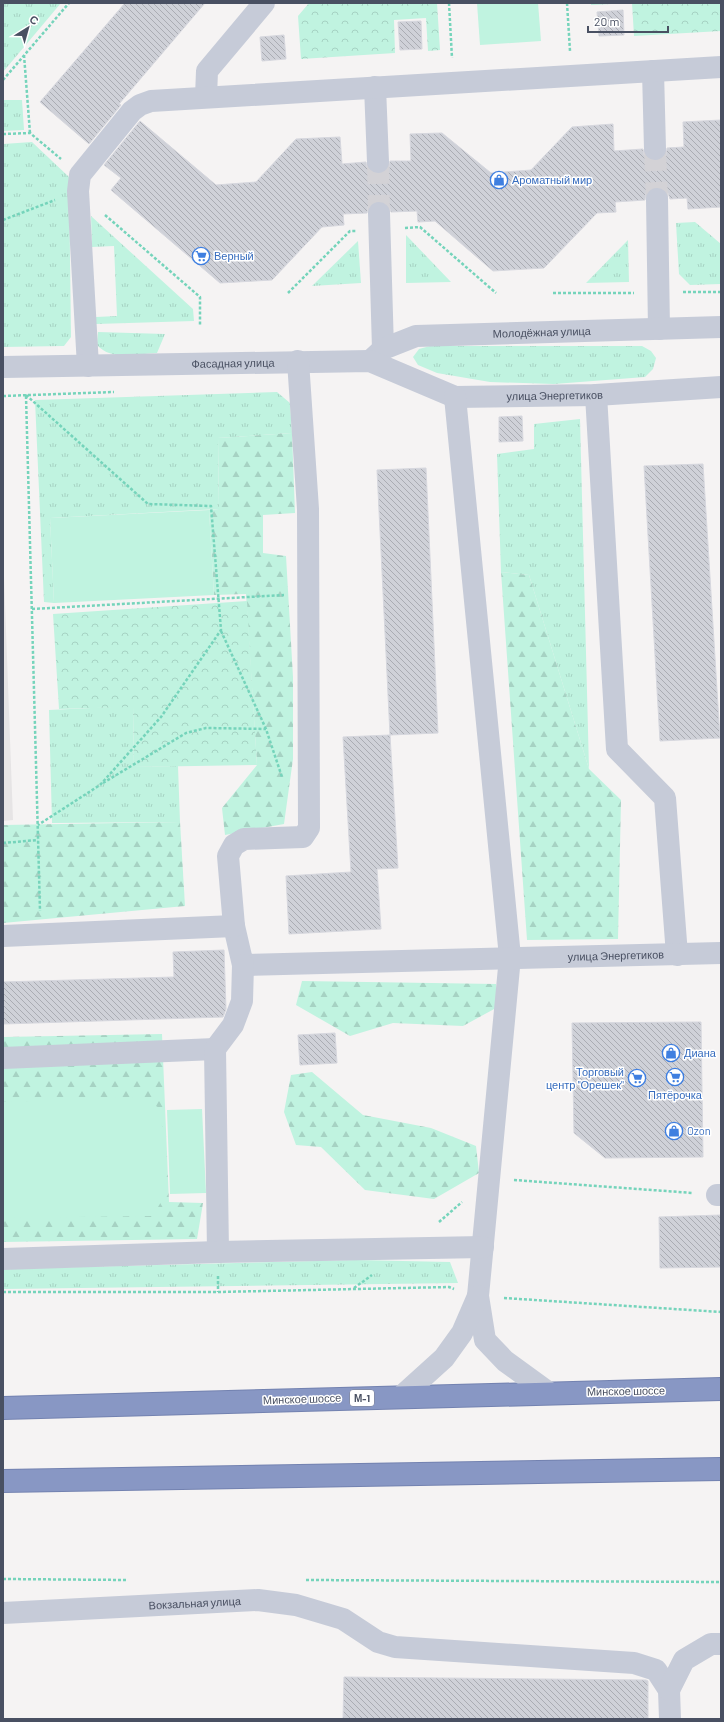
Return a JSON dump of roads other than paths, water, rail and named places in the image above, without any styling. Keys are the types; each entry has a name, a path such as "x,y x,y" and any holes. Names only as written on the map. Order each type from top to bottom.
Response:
{"highway":[{"name":"Минское шоссе","path":"3,1408 402,1396 721,1390"},
{"path":"3,1481 721,1468"}],"street":[{"path":"206,98 207,71 264,3"},
{"path":"88,366 79,183 132,112 140,105 150,101 721,67"},
{"path":"653,71 655,149"},
{"path":"375,87 378,162"},
{"path":"656,200 659,329"},
{"path":"377,355 379,213"},
{"name":"Молодёжная улица","path":"377,355 416,336 721,327"},
{"name":"Фасадная улица","path":"3,367 298,361 377,355 456,397"},
{"path":"218,1252 215,1049 233,1025 242,1000 243,965 234,926 228,856 234,845 244,839 303,837 309,828 308,509 298,361"},
{"name":"улица Энергетиков","path":"456,397 596,395 721,387"},
{"path":"596,395 616,749 665,798 678,955"},
{"path":"456,397 510,957 478,1296 485,1340 505,1361 549,1393"},
{"path":"3,936 234,926"},
{"name":"улица Энергетиков","path":"243,965 510,957 678,955 721,952"},
{"path":"3,1058 215,1049"},
{"path":"3,1259 218,1252 482,1247"},
{"path":"402,1396 444,1358 462,1333 478,1296"},
{"name":"Вокзальная улица","path":"3,1613 258,1600 296,1605 343,1619 378,1642 395,1647 634,1663 656,1670 669,1690"},
{"path":"670,1719 669,1690 684,1660 711,1644 721,1644"}],"tunnel":[{"path":"655,149 657,199"},
{"path":"378,162 379,213"}],"place":[{"name":"Ароматный мир","path":"499,180"},
{"name":"Верный","path":"201,256"},
{"name":"Диана","path":"671,1053"},
{"name":"Пятёрочка","path":"675,1077"},
{"name":"Торговый центр \"Орешек\"","path":"637,1078"},
{"name":"Ozon","path":"674,1131"}]}
